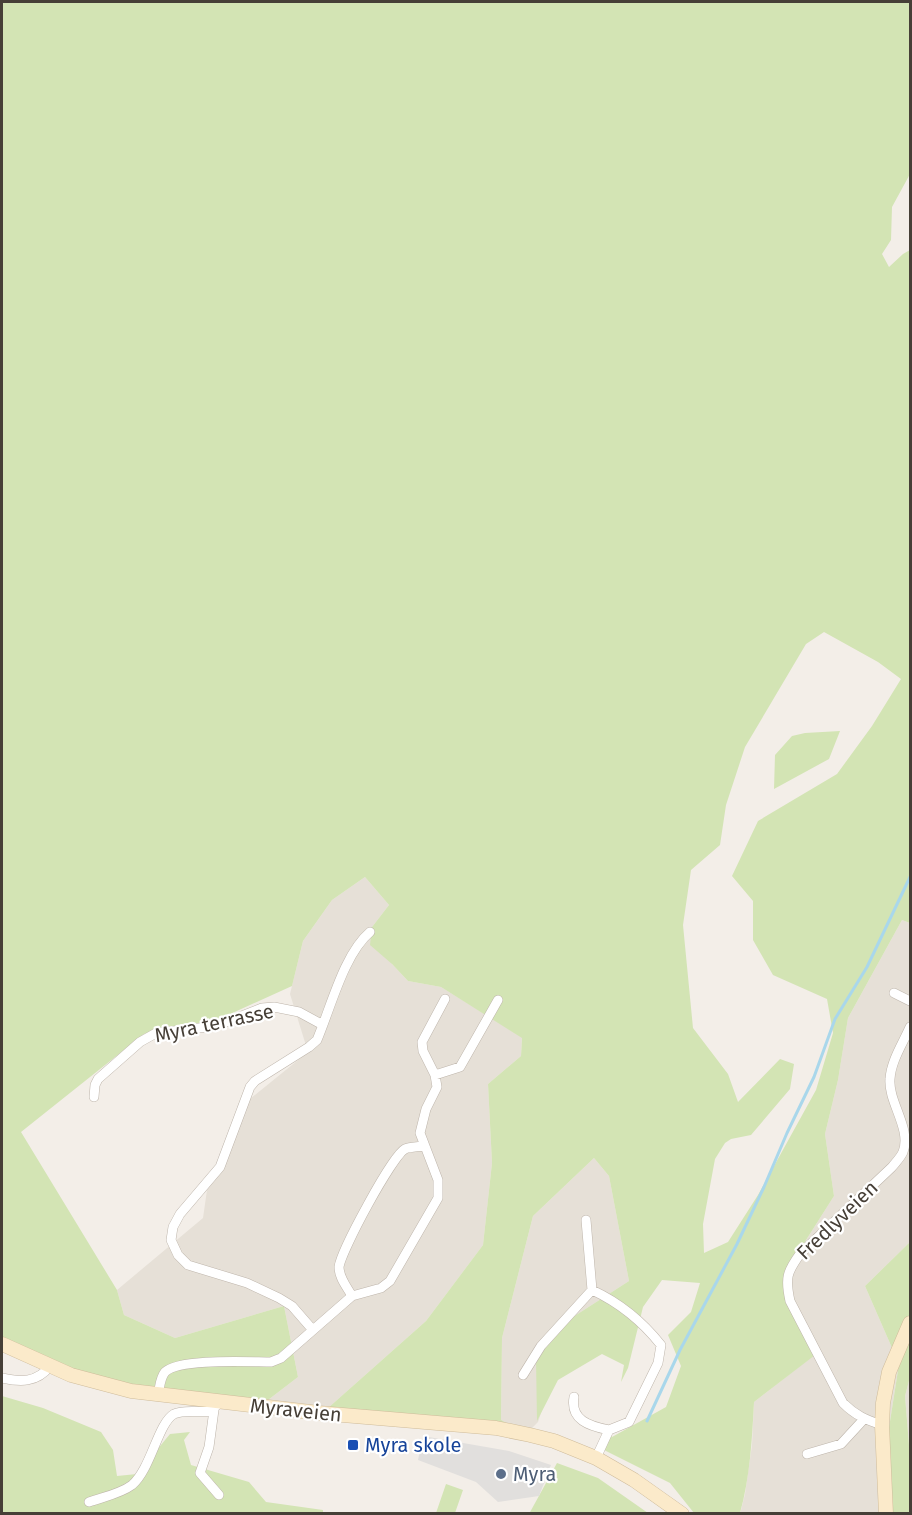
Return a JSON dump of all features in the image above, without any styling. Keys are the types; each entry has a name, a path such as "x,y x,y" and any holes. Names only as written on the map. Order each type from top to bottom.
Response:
{"main road":[{"path":"886,1514 883,1403 889,1372 910,1323"},
{"name":"Myraveien","path":"2,1344 87,1381 131,1391 217,1406 496,1428 554,1441 596,1458 634,1480 682,1514"},
{"name":"Myraveien","path":"656,1497 670,1514"}],"street":[{"path":"312,1329 292,1306 279,1298 247,1283 188,1264 178,1255 171,1240 173,1227 180,1214 219,1167 250,1087 255,1081 317,1040 351,956 361,939 370,932"},
{"path":"894,993 910,1000"},
{"path":"158,1394 165,1372 178,1364 271,1362 281,1358 352,1296 381,1288 390,1281 438,1198 438,1180 423,1146 420,1133 421,1123 437,1088 435,1075 423,1051 422,1042 445,999"},
{"path":"435,1075 460,1067 498,1000"},
{"name":"Myra terrasse","path":"94,1097 98,1079 140,1042 156,1033 216,1026 262,1008 299,1012 323,1025"},
{"name":"Fredlyveien","path":"882,1425 864,1419 843,1403 790,1301 786,1283 789,1269 800,1254 892,1167 904,1151 902,1120 891,1096 890,1080 896,1058 910,1027"},
{"path":"352,1296 341,1278 339,1267 343,1253 397,1156 406,1149 423,1146"},
{"path":"523,1375 541,1346 592,1290 586,1220"},
{"path":"574,1397 573,1411 578,1417 595,1427 609,1430 629,1422 658,1363 661,1345 648,1328 615,1301 592,1290"},
{"path":"2,1378 30,1380 45,1372 50,1366"},
{"path":"217,1406 209,1447 200,1473 219,1496"},
{"path":"89,1502 122,1491 138,1479 145,1470 171,1416 181,1412 201,1413 217,1406"},
{"path":"807,1454 841,1444 864,1419"},
{"path":"596,1458 609,1430"}],"shaded area":[{"path":"365,877 389,905 372,927 392,964 408,981 441,987 522,1037 521,1056 488,1084 492,1163 483,1245 426,1321 328,1408 268,1400 298,1377 284,1306 175,1338 124,1315 117,1290 203,1218 207,1190 234,1137 245,1103 308,1052 290,994 303,941 332,900"},
{"path":"902,920 910,923 910,1242 865,1286 899,1364 888,1434 892,1513 740,1514 752,1445 754,1402 818,1352 789,1288 801,1248 834,1196 825,1134 838,1080 848,1018"},
{"path":"594,1158 609,1176 629,1281 573,1317 538,1422 528,1432 501,1421 502,1338 533,1216"},
{"path":"910,1377 910,1457 905,1396"},
{"name":"Myra","path":"423,1436 509,1451 551,1465 539,1496 498,1502 476,1482 418,1460"}],"green space":[{"path":"2,2 910,2 910,174 892,207 891,240 882,254 889,267 910,250 910,923 902,920 848,1018 838,1080 825,1134 834,1196 801,1248 789,1288 819,1352 754,1402 748,1472 740,1513 694,1513 670,1483 602,1449 609,1433 612,1437 666,1407 681,1366 668,1335 691,1312 700,1283 662,1280 643,1307 628,1368 621,1382 624,1365 602,1354 558,1380 537,1421 536,1359 573,1317 629,1281 609,1176 594,1158 533,1216 502,1338 501,1420 512,1426 328,1408 426,1321 483,1245 492,1163 488,1084 521,1056 522,1038 441,987 408,981 370,945 372,927 389,905 365,877 332,900 303,941 292,986 217,1020 144,1034 21,1132 117,1290 124,1315 175,1338 284,1306 298,1377 268,1400 211,1406 141,1394 2,1345","holes":["824,632 878,662 901,679 872,726 837,774 758,821 732,876 753,901 753,940 773,975 827,999 833,1033 816,1090 758,1195 728,1242 704,1253 703,1224 715,1159 725,1143 731,1139 751,1135 790,1089 794,1064 780,1059 738,1102 728,1074 693,1028 683,925 691,870 720,845 726,805 745,747 806,644"]},
{"path":"840,731 829,759 774,789 775,755 792,736"},
{"path":"910,1242 910,1377 905,1396 910,1457 910,1513 892,1513 888,1434 899,1364 865,1286"},
{"path":"2,1396 43,1408 101,1432 113,1450 117,1476 137,1474 170,1434 190,1432 184,1440 191,1465 249,1482 266,1502 323,1510 323,1513 2,1513"},
{"path":"557,1463 598,1478 648,1513 529,1514"},
{"path":"446,1484 463,1490 455,1513 436,1513"}],"waterway":[{"path":"647,1421 680,1350 737,1244 764,1187 814,1077 835,1019 867,967 910,877"}],"place":[{"name":"Myra skole","path":"353,1445"},
{"name":"Myra","path":"501,1474"}]}
